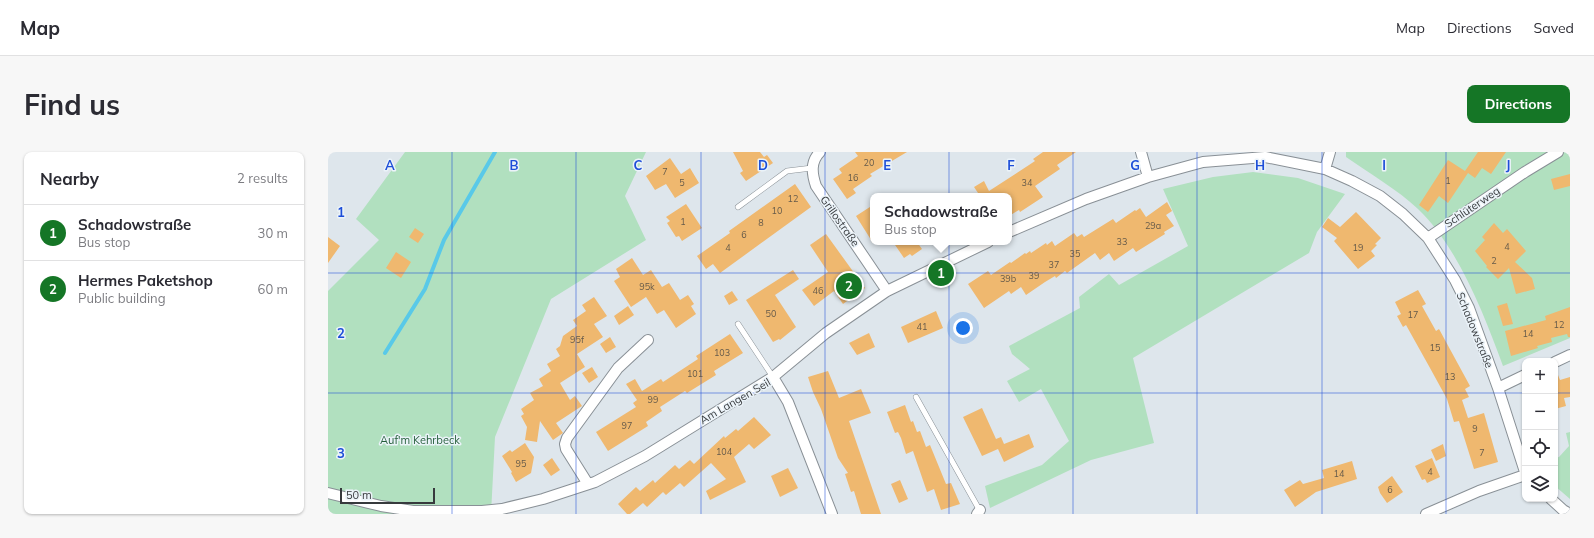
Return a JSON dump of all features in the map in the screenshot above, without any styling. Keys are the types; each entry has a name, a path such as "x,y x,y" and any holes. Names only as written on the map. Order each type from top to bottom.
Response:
{"street":[{"path":"812,168 814,160 820,152"},
{"path":"1141,152 1148,177"},
{"path":"1325,169 1330,152"},
{"name":"Schlüterweg","path":"1428,238 1525,172 1558,152"},
{"name":"Schadowstraße","path":"1012,231 1074,204 1148,177 1202,162 1265,157 1325,169 1352,181 1380,196 1404,214 1428,238 1455,280 1469,308 1498,388 1523,466"},
{"name":"Grillostraße","path":"812,168 816,186 887,291"},
{"path":"773,377 826,333 887,291 982,245"},
{"path":"588,484 566,449 565,444 567,438 618,368 648,340"},
{"path":"1558,361 1570,355"},
{"name":"Am Langen Seil","path":"328,493 381,506 413,511 502,512 588,484 645,456 773,377 788,402 832,514"},
{"path":"1498,388 1522,377"},
{"path":"1426,514 1479,491 1522,476"},
{"path":"1554,502 1570,514"}],"lane":[{"path":"738,207 787,171 812,168"},
{"path":"738,324 773,377"},
{"path":"916,397 979,513"}],"green space":[{"name":"Auf'm Kehrbeck","path":"405,152 646,152 625,196 646,240 551,299 495,437 491,514 328,514 328,291 379,240 356,219"},
{"path":"1346,152 1570,152 1570,338 1503,366 1478,303 1445,242 1418,209 1410,202 1346,157"},
{"path":"1253,172 1298,178 1345,194 1317,232 1309,253 1133,358 1154,443 1091,460 990,508 985,486 1042,465 1069,441 1041,389 1019,402 1007,381 1030,369 1012,354 1009,346 1080,308 1079,297 1109,274 1119,285 1188,246 1163,189 1213,177"},
{"path":"1570,432 1570,499 1558,489 1558,457 1569,446 1566,433"}],"building":[{"path":"733,152 760,152 764,157 767,155 773,163 746,181 740,173 743,171"},
{"path":"855,152 907,152 870,174 872,176 853,189 856,193 847,199 833,179 842,173 839,169 858,156"},
{"path":"1043,152 1076,152 1057,165 1060,169 1035,186 1043,197 1020,212 1019,210 1012,214 1012,193 978,193 974,187 984,181 989,191 1035,161 1033,159"},
{"path":"1478,152 1506,152 1491,174 1482,168 1475,178 1468,173 1448,203 1439,196 1428,212 1419,205 1448,160 1465,171"},
{"path":"670,158 681,174 690,168 699,183 675,198 666,184 655,190 646,176"},
{"path":"1570,174 1570,186 1554,190 1551,179"},
{"path":"795,184 811,207 720,273 713,264 706,269 697,256 730,233 729,231"},
{"path":"1167,202 1172,211 1166,215 1174,226 1164,232 1165,234 1136,252 1133,248 1114,261 1109,253 1100,260 1095,253 1067,273 1065,271 1056,278 1055,276 1026,295 1021,287 1011,294 1009,291 984,308 968,284 988,271 991,275 1025,253 1026,254 1030,251 1031,253 1046,243 1047,245 1052,241 1055,246 1074,233 1077,237 1082,234 1084,237 1113,219 1116,223 1140,208 1146,217"},
{"path":"686,204 702,228 682,241 679,236 676,237 667,223 670,221 666,217"},
{"path":"870,207 870,238 856,216"},
{"path":"1356,212 1381,238 1371,251 1375,256 1358,269 1334,241 1337,238 1322,227 1328,218 1340,227"},
{"path":"1494,223 1503,233 1507,229 1526,251 1515,262 1532,278 1535,289 1516,294 1509,268 1498,279 1486,267 1487,266 1475,251 1485,240 1482,237"},
{"path":"415,228 424,234 418,243 409,237"},
{"path":"826,234 865,288 843,304 834,291 814,306 802,290 828,272 810,245"},
{"path":"328,237 340,246 328,263"},
{"path":"895,245 919,245 922,249 912,256 910,254 904,258"},
{"path":"396,252 411,262 401,278 386,268"},
{"path":"632,258 643,275 651,270 662,287 669,283 680,300 688,295 694,304 691,306 696,314 676,328 664,310 657,314 646,297 631,307 614,281 620,277 616,269"},
{"path":"793,270 799,279 775,295 796,327 780,340 779,339 773,342 746,300"},
{"path":"1418,290 1426,304 1422,306 1436,331 1439,329 1470,386 1465,389 1469,397 1462,400 1468,418 1484,413 1498,462 1474,469 1459,421 1454,422 1447,399 1406,325 1403,327 1397,316 1401,314 1395,302"},
{"path":"732,291 738,300 729,305 724,296"},
{"path":"594,297 607,316 594,324 603,337 577,354 585,367 560,383 570,400 575,396 582,406 556,423 563,433 553,440 540,421 537,442 525,440 527,427 521,416 524,414 521,409 534,400 530,393 543,386 539,379 551,371 547,364 560,356 556,349 560,346 563,336 577,326 573,320 586,311 582,305"},
{"path":"1507,303 1513,324 1503,326 1497,306"},
{"path":"628,306 634,315 619,325 614,316"},
{"path":"1570,307 1570,337 1568,337 1567,334 1551,338 1552,342 1511,356 1505,331 1546,320 1545,316"},
{"path":"936,311 943,328 908,343 901,327"},
{"path":"869,333 875,347 857,355 849,343"},
{"path":"730,334 743,353 714,371 716,375 687,393 685,391 660,407 662,411 646,422 648,426 608,451 596,432 636,407 633,403 637,400 626,384 635,379 642,391 661,379 663,382 698,359 696,356"},
{"path":"610,337 616,347 606,353 600,344"},
{"path":"592,367 598,377 589,383 582,373"},
{"path":"828,371 839,398 861,389 871,413 849,421 881,514 861,514 854,491 851,492 845,474 848,473 838,458 821,409 813,392 808,377"},
{"path":"1558,375 1560,380 1570,377 1570,397 1564,398 1566,406 1558,408"},
{"path":"905,405 911,422 913,421 917,432 920,431 926,447 930,445 946,484 951,483 960,504 941,510 934,489 927,492 913,451 906,454 901,438 898,432 895,433 887,412"},
{"path":"982,408 996,439 1001,437 1004,444 1029,434 1034,447 1004,462 998,449 982,456 963,417"},
{"path":"754,417 771,435 754,449 749,444 734,457 746,482 710,500 706,491 726,479 711,463 684,487 680,483 666,495 663,492 647,507 643,503 630,514 627,514 618,504 636,487 640,491 653,480 655,483 675,465 679,469 690,460 694,464 724,436 725,438 736,429 738,431"},
{"path":"525,443 534,457 531,473 516,482 511,473 512,472 502,456 510,450 512,452"},
{"path":"1443,444 1446,456 1436,461 1431,450"},
{"path":"552,458 560,470 551,476 543,465"},
{"path":"1432,458 1440,477 1427,483 1425,479 1422,480 1415,466"},
{"path":"1352,461 1357,479 1316,492 1295,507 1284,490 1300,480 1303,484 1324,478 1322,470"},
{"path":"788,468 798,488 780,497 771,476"},
{"path":"1392,476 1403,492 1387,503 1378,487"},
{"path":"900,480 908,499 899,503 891,484"}],"waterway":[{"path":"385,353 425,289 444,240 495,152"}],"place":[{"name":"Schadowstraße","path":"941,273"},
{"name":"Hermes Paketshop","path":"849,286"}]}
